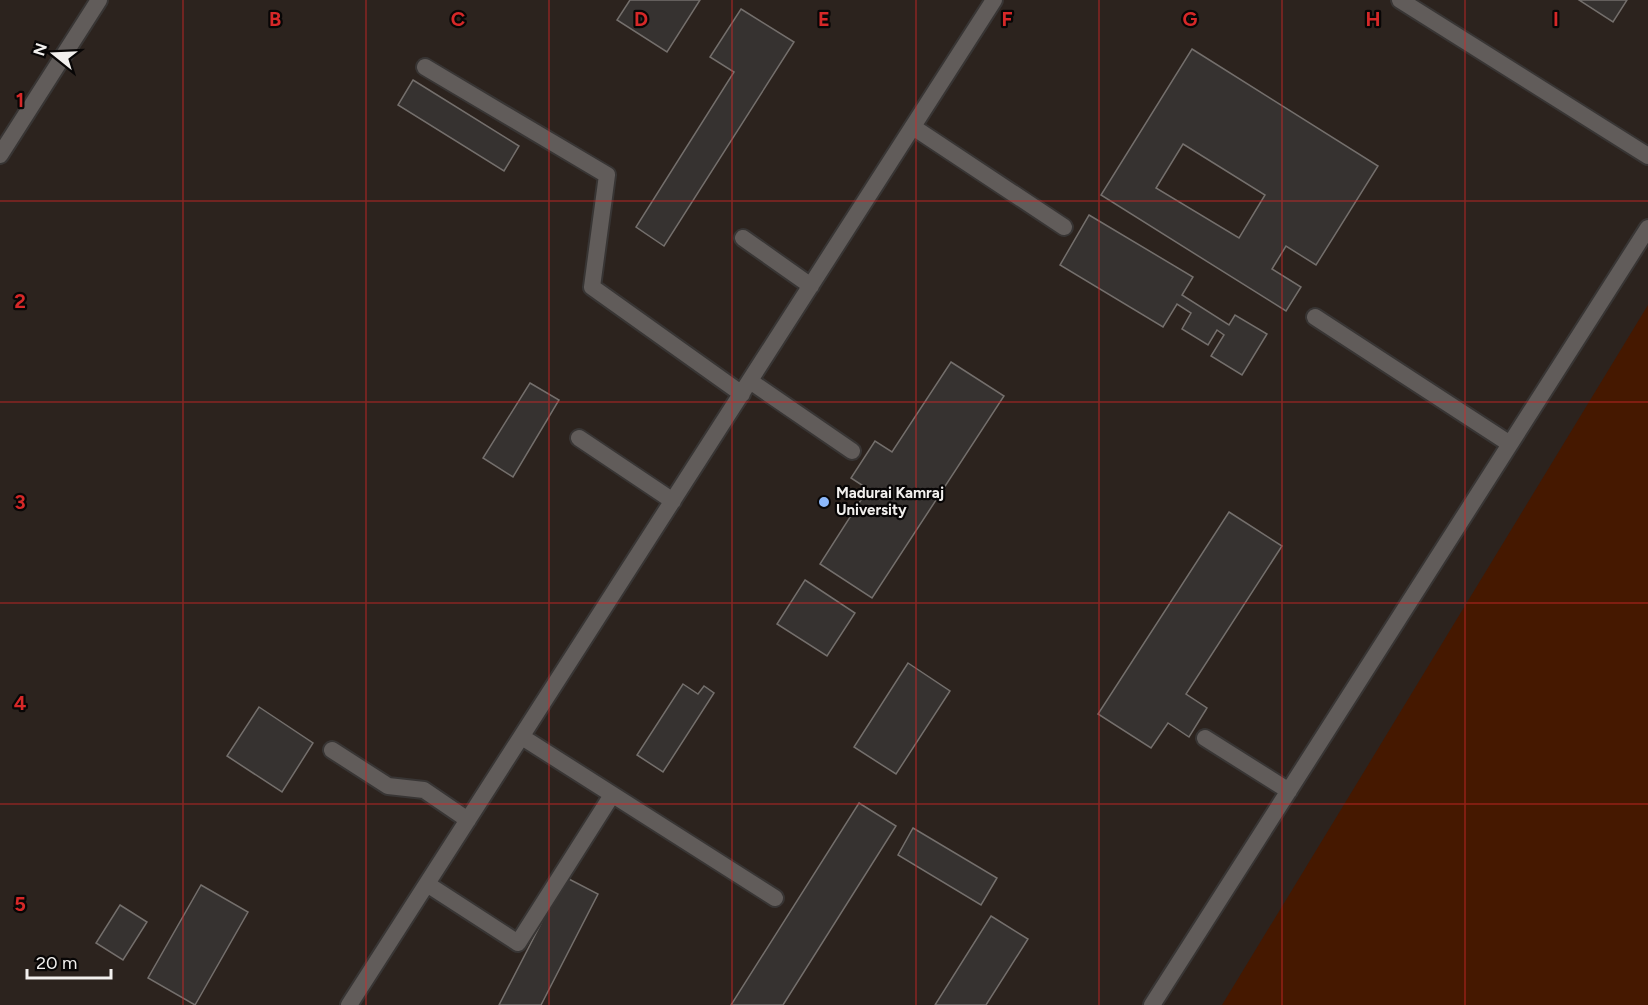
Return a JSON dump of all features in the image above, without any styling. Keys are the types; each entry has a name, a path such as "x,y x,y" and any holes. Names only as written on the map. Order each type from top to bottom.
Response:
{"lane":[{"path":"0,155 99,0"},
{"path":"349,1005 994,0"},
{"path":"1400,0 1648,156"},
{"path":"425,67 607,175 592,287 746,387 852,451"},
{"path":"913,127 1064,226"},
{"path":"1152,1005 1648,228"},
{"path":"743,238 811,286"},
{"path":"1315,317 1510,444"},
{"path":"579,438 673,501"},
{"path":"522,737 775,898"},
{"path":"1205,738 1289,791"},
{"path":"332,750 388,786 424,789 468,820"},
{"path":"427,884 518,943 612,795"}],"shaded area":[{"name":"Madurai Kamraj University","path":"0,0 1648,0 1648,1005 0,1005"},
{"path":"1648,305 1648,1005 1222,1005"}],"building":[{"path":"630,0 700,0 667,52 617,20"},
{"path":"1579,0 1627,0 1613,22"},
{"path":"741,9 794,42 664,246 636,227 734,72 710,57"},
{"path":"1192,49 1378,166 1316,265 1286,246 1272,269 1301,287 1286,311 1101,195","holes":["1183,144 1265,195 1239,238 1156,188"]},
{"path":"413,80 519,146 504,171 398,105"},
{"path":"1089,215 1193,277 1182,295 1229,325 1235,315 1267,334 1242,375 1211,356 1224,335 1217,330 1208,345 1182,329 1191,313 1177,304 1163,327 1060,265"},
{"path":"951,362 1004,396 872,598 820,564 868,489 851,478 875,441 892,452"},
{"path":"530,383 559,400 513,477 483,458"},
{"path":"1229,512 1282,546 1186,694 1207,708 1189,737 1168,723 1151,748 1098,714"},
{"path":"805,580 855,613 827,656 777,624"},
{"path":"908,663 950,691 896,774 854,747"},
{"path":"683,684 698,694 704,686 714,693 663,772 637,755"},
{"path":"259,707 313,743 282,792 227,756"},
{"path":"859,803 896,826 783,1005 731,1005"},
{"path":"913,828 997,878 981,905 898,855"},
{"path":"565,877 598,894 541,1005 499,1005"},
{"path":"201,885 248,912 195,1005 148,978"},
{"path":"120,905 147,922 123,960 96,943"},
{"path":"991,916 1028,939 986,1005 935,1005"}],"place":[{"name":"Madurai Kamraj University","path":"824,502"}]}
